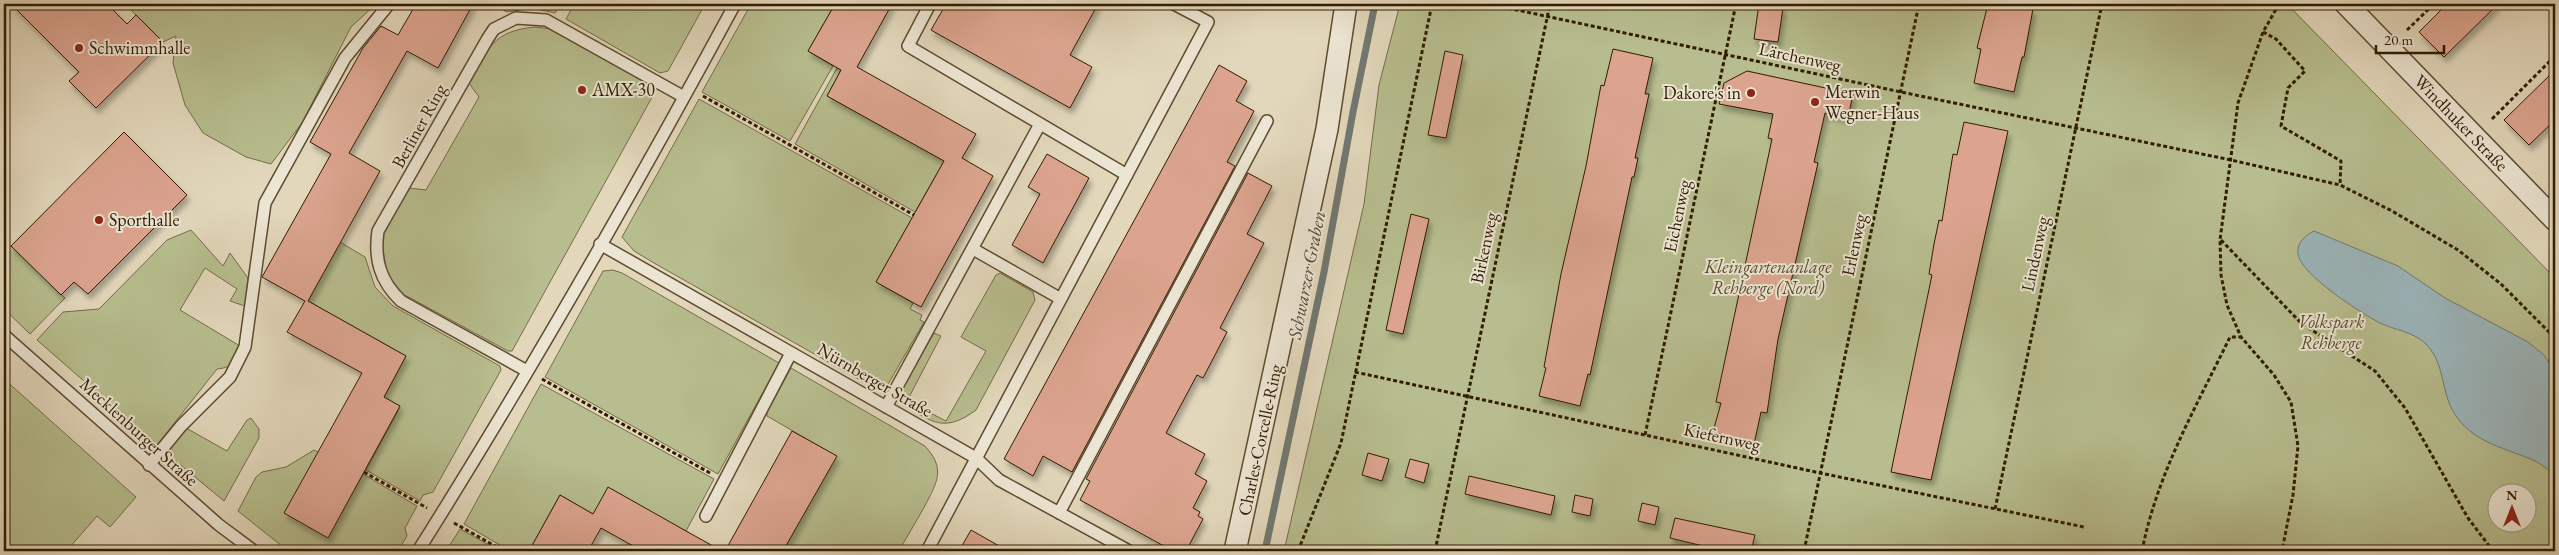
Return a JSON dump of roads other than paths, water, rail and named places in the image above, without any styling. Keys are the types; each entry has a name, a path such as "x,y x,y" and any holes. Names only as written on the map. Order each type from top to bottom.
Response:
{"street":[{"name":"Charles-Corcelle-Ring","path":"1235,551 1327,129 1346,4"},
{"name":"Windhuker Straße","path":"2346,4 2555,220"}],"lane":[{"path":"150,465 181,426 230,377 245,347 265,203 345,58 389,4"},
{"path":"418,551 527,371 687,93 735,4"},
{"path":"930,4 908,46 1127,174"},
{"path":"927,551 1208,22 1174,4"},
{"name":"Berliner Ring","path":"527,371 401,301 389,290 378,264 376,248 378,231 488,38 494,29 516,18 546,20 687,93"},
{"path":"1059,513 1267,121"},
{"path":"886,407 1040,124"},
{"name":"Nürnberger Straße","path":"600,244 976,458 999,480 1129,551"},
{"path":"973,249 1061,299"},
{"name":"Mecklenburger Straße","path":"4,335 219,525 254,551"},
{"path":"706,516 791,353"}],"water":[{"path":"2314,231 2398,266 2445,298 2528,342 2544,355 2555,372 2555,474 2536,461 2485,441 2465,427 2450,405 2435,357 2425,343 2409,334 2380,323 2360,311 2333,293 2309,272 2301,262 2298,250 2302,240"}],"waterway":[{"name":"Schwarzer Graben","path":"1265,551 1324,272 1375,4"}],"place":[{"name":"Schwimmhalle","path":"79,48"},
{"name":"AMX-30","path":"582,90"},
{"name":"Dakore's in","path":"1751,93"},
{"name":"Merwin Wegner-Haus","path":"1815,102"},
{"name":"Sporthalle","path":"99,220"}],"park label":[{"name":"Kleingartenanlage Rehberge (Nord)","path":"1768,277"},
{"name":"Volkspark Rehberge","path":"2331,332"}]}
